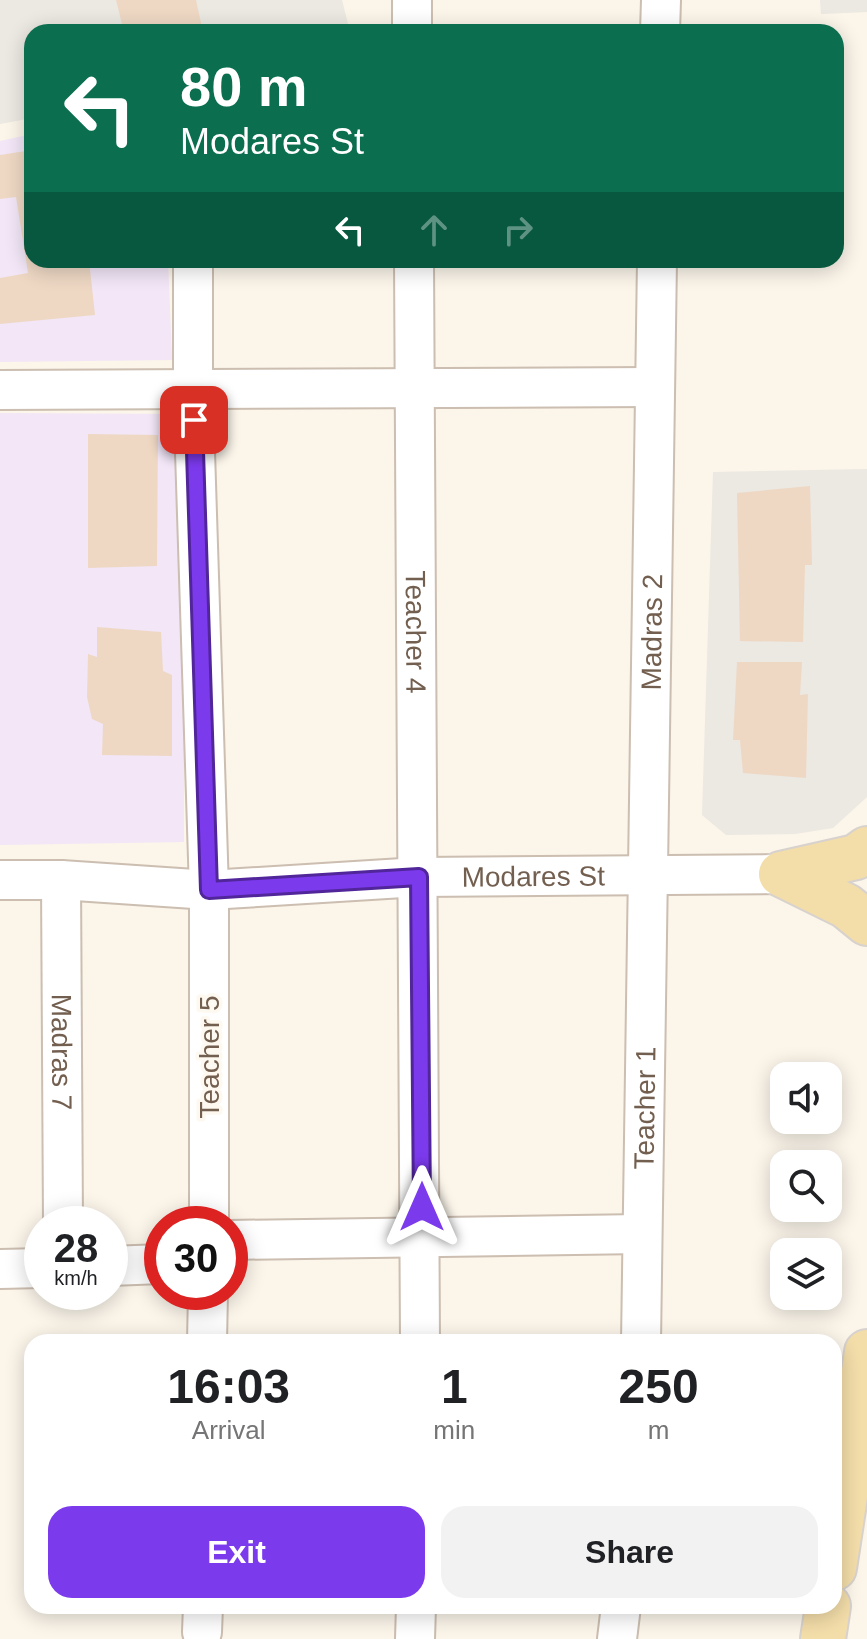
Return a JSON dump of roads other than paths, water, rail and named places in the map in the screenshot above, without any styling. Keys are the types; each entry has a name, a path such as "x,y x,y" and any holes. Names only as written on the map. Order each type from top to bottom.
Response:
{"main road":[{"path":"781,874 856,857 867,849"},
{"path":"781,874 846,906 867,923"},
{"path":"843,1450 867,1352"},
{"path":"823,1639 827,1614"}],"street":[{"path":"412,0 412,24"},
{"path":"660,24 661,0"},
{"name":"Teacher 5","path":"193,268 193,389 209,890 209,1206"},
{"name":"Teacher 4","path":"414,268 422,1237 420,1334"},
{"name":"Madras 2","path":"646,876 657,268"},
{"path":"0,390 654,387"},
{"name":"Modares St","path":"0,880 61,880 209,890 419,877 781,874"},
{"name":"Teacher 1","path":"641,1334 646,876"},
{"name":"Madras 7","path":"61,880 63,1206"},
{"path":"248,1240 642,1234"},
{"path":"0,1269 24,1268"},
{"path":"207,1334 208,1310"},
{"path":"415,1639 416,1614"},
{"path":"617,1639 620,1614"}]}
